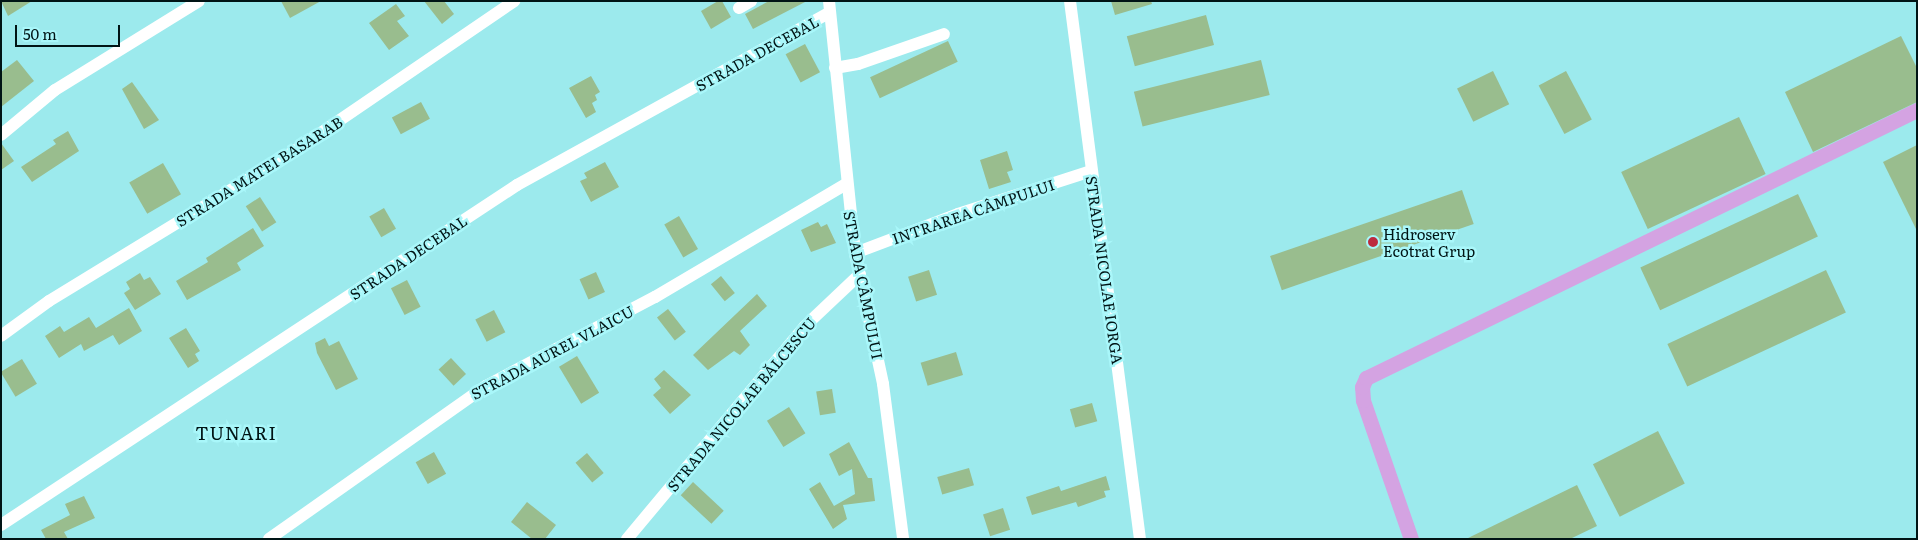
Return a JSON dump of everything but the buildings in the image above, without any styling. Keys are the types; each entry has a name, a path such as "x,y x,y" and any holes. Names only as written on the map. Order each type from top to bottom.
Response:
{"street":[{"path":"1,135 55,90 199,1"},
{"name":"STRADA MATEI BASARAB","path":"1,336 49,301 293,152 514,1"},
{"path":"739,8 751,1"},
{"name":"STRADA NICOLAE IORGA","path":"1070,1 1140,539"},
{"name":"STRADA CÂMPULUI","path":"829,7 846,184 855,253 883,384 903,539"},
{"name":"STRADA DECEBAL","path":"1,526 517,185 829,7"},
{"path":"835,68 858,64 944,34"},
{"name":"INTRAREA CÂMPULUI","path":"855,253 958,214 1092,171"},
{"name":"STRADA AUREL VLAICU","path":"269,539 486,386 654,297 846,184"},
{"name":"STRADA NICOLAE BĂLCESCU","path":"627,539 804,327 860,274"}],"waterway":[{"path":"1411,539 1363,400 1362,387 1366,378 1917,110"}],"place":[{"name":"Hidroserv Ecotrat Grup","path":"1373,242"}],"district":[{"name":"TUNARI","path":"236,433"}]}
